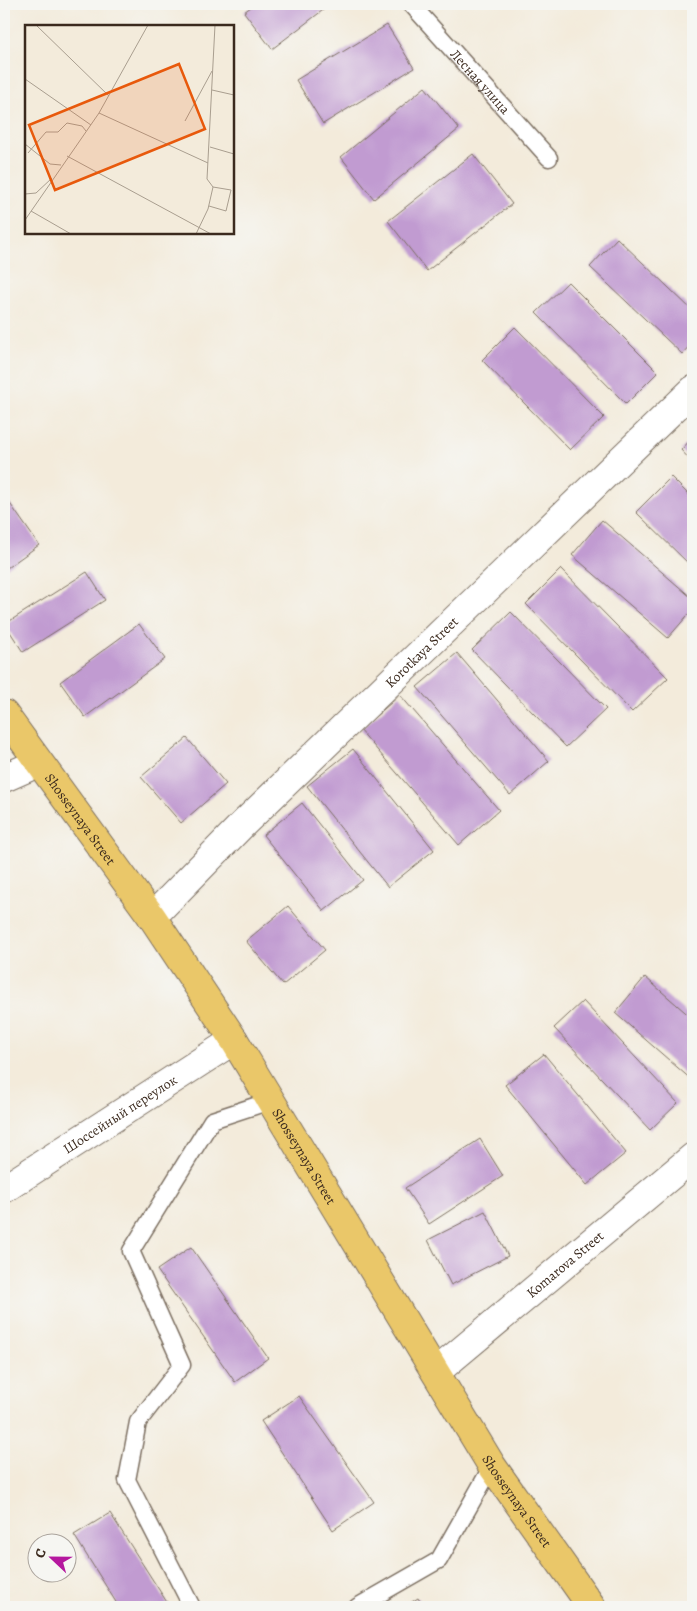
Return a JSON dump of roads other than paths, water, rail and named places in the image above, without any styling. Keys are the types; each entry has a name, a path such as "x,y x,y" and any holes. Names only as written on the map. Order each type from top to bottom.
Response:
{"main road":[{"name":"Shosseynaya Street","path":"4,714 38,763 152,916 234,1040 492,1466 586,1601"}],"street":[{"name":"Korotkaya Street","path":"152,916 263,804 693,390"},
{"path":"4,778 38,763"},
{"name":"Шоссейный переулок","path":"4,1189 234,1040"},
{"name":"Komarova Street","path":"436,1372 693,1157"}],"lane":[{"name":"Лесная улица","path":"411,4 549,158"},
{"path":"192,1607 127,1480 138,1422 182,1365 131,1251 212,1120 270,1101"},
{"path":"356,1607 439,1560 492,1466"}]}
